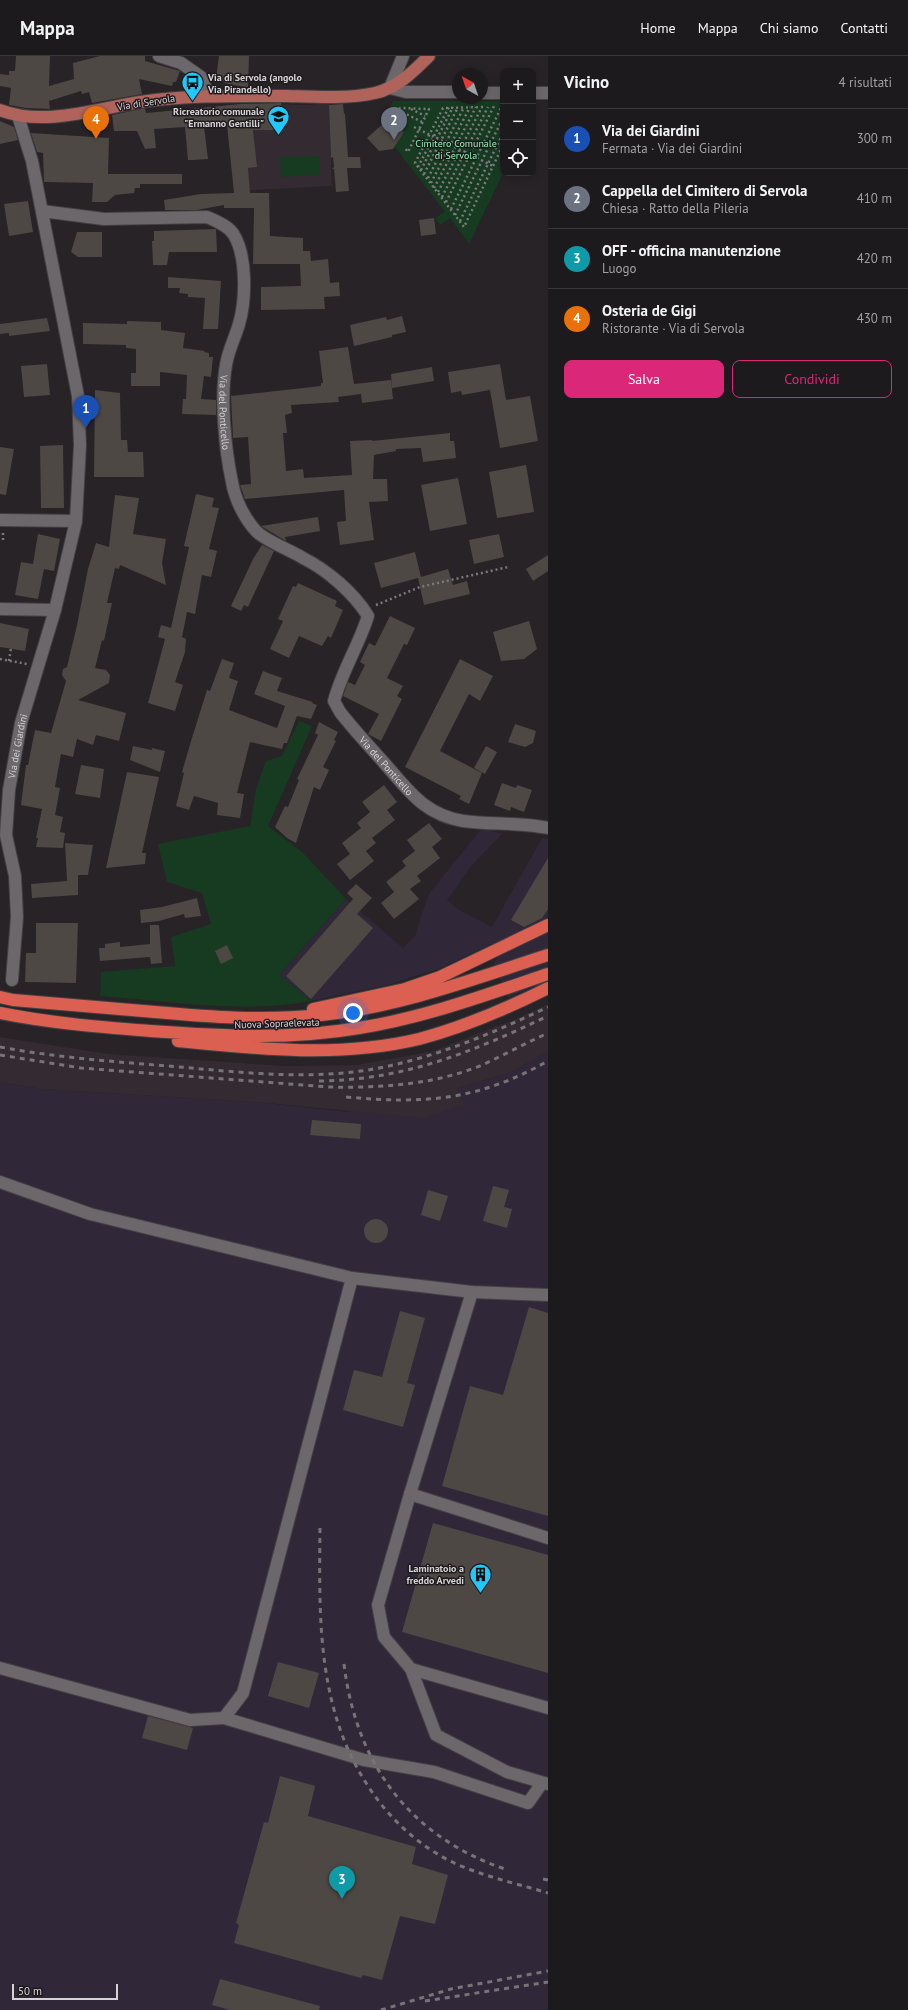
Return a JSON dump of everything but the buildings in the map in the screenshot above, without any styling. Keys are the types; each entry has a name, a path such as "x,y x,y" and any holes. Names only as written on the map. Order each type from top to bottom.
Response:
{"highway":[{"path":"267,1018 405,989 440,977 548,926"},
{"name":"Nuova Sopraelevata","path":"0,997 223,1018 267,1018 320,1015 361,1010 402,1001 548,955"},
{"name":"Nuova Sopraelevata","path":"0,1013 92,1026 223,1036 275,1037 318,1034 360,1028 407,1018 504,989 548,974"},
{"path":"92,1026 149,1038 265,1050 327,1050 370,1047 417,1039 458,1028 512,1006 548,988"}],"main road":[{"name":"Via di Servola","path":"0,110 18,116 49,117 172,98 209,96 329,97 362,95 390,88 412,74 429,56"}],"street":[{"path":"159,56 181,63 201,77 209,96"},
{"path":"403,56 390,88 406,92 452,92"},
{"path":"488,93 500,93"},
{"path":"536,93 548,93"},
{"name":"Via dei Giardini","path":"12,980 17,917 15,876 3,835 16,744 55,610 76,521 80,445 78,396 32,161 18,116"},
{"name":"Via del Ponticello","path":"42,211 104,219 207,218 222,224 234,235 241,257 244,277 243,300 239,323 226,364 224,387 225,420 232,482 237,500 257,532 321,569 364,610 368,616 363,633 338,687 334,701 340,712 410,794 427,807 462,821 529,824 548,828"},
{"path":"0,520 76,521"},
{"path":"0,608 55,610"},
{"path":"0,1182 90,1214 352,1278 472,1292 548,1295"},
{"path":"224,1718 242,1693 352,1278"},
{"path":"0,1668 190,1720 224,1718 364,1760 434,1772 528,1803 545,1783 507,1772 436,1735 411,1669 384,1637 378,1605 410,1494 472,1292"},
{"path":"410,1494 548,1538"},
{"path":"411,1669 548,1708"}],"path":[{"path":"446,202 494,106"},
{"path":"500,106 443,108 415,162 464,227 500,151"},
{"path":"418,167 449,107"},
{"path":"421,170 453,107"},
{"path":"424,174 458,107"},
{"path":"428,178 464,107"},
{"path":"431,183 470,107"},
{"path":"434,188 476,107"},
{"path":"438,192 482,107"},
{"path":"442,197 488,107"},
{"path":"386,113 395,118 400,108 429,109 408,152 404,147"},
{"path":"409,108 425,116"},
{"path":"398,110 422,122"},
{"path":"451,209 500,110"},
{"path":"455,215 500,124"},
{"path":"414,127 493,166"},
{"path":"460,221 500,139"},
{"path":"364,610 420,587 508,567"},
{"path":"9,661 11,648"},
{"path":"0,659 38,666"}],"shaded area":[{"name":"Ricreatorio comunale \"Ermanno Gentilli\"","path":"250,103 306,105 329,103 332,186 235,191 225,105"},
{"path":"482,828 502,834 472,865 447,900 459,910 492,927 542,838 548,839 548,980 508,998 494,963 497,958 491,944 438,969 391,984 311,1001 279,975 346,899 403,948 415,936 428,895"},
{"path":"548,1004 548,1051 512,1072 458,1088 464,1105 423,1118 256,1102 42,1089 0,1082 0,1037 108,1054 285,1066 357,1065 433,1051 518,1018"},
{"path":"548,1051 548,2010 0,2010 0,1082 42,1089 256,1102 347,1112 458,1088 512,1072"}],"green space":[{"name":"Cimitero Comunale di Servola","path":"393,101 452,101 452,104 488,104 488,101 500,101 500,176 502,176 469,244 450,218 440,225 435,218 445,212 381,129"},
{"path":"320,156 320,175 281,177 280,157"},
{"path":"299,721 312,726 268,826 303,853 346,899 279,975 311,1001 286,1005 233,1006 100,996 101,972 175,966 171,937 211,924 202,893 167,882 158,844 250,826 256,789 266,761 282,756"}],"railway":[{"path":"0,1047 90,1059 231,1072 308,1075 334,1074 384,1067 427,1056 488,1034 548,1007"},
{"path":"319,1081 380,1075 437,1062 492,1041 548,1016"},
{"path":"0,1055 81,1068 329,1087 368,1087 407,1084 464,1072 482,1065 548,1033"},
{"path":"346,1097 401,1100 450,1097 474,1092 498,1084 548,1061"},
{"path":"320,1528 321,1630 331,1696 340,1728 353,1759 370,1789 386,1811 405,1830 426,1847 450,1861 474,1871 548,1893"},
{"path":"344,1664 350,1700 361,1734 375,1765 394,1792 416,1817 443,1838 473,1856 508,1870"},
{"path":"543,1879 548,1880"},
{"path":"381,2010 451,1989 548,1971"},
{"path":"425,2001 548,1982"}],"place":[{"name":"Via di Servola (angolo Via Pirandello)","path":"192,102"},
{"name":"Ricreatorio comunale \"Ermanno Gentilli\"","path":"279,136"},
{"name":"Osteria de Gigi","path":"96,139"},
{"name":"Cappella del Cimitero di Servola","path":"394,140"},
{"name":"Via dei Giardini","path":"86,428"},
{"name":"Laminatoio a freddo Arvedi","path":"480,1594"},
{"name":"OFF - officina manutenzione","path":"342,1899"}]}
